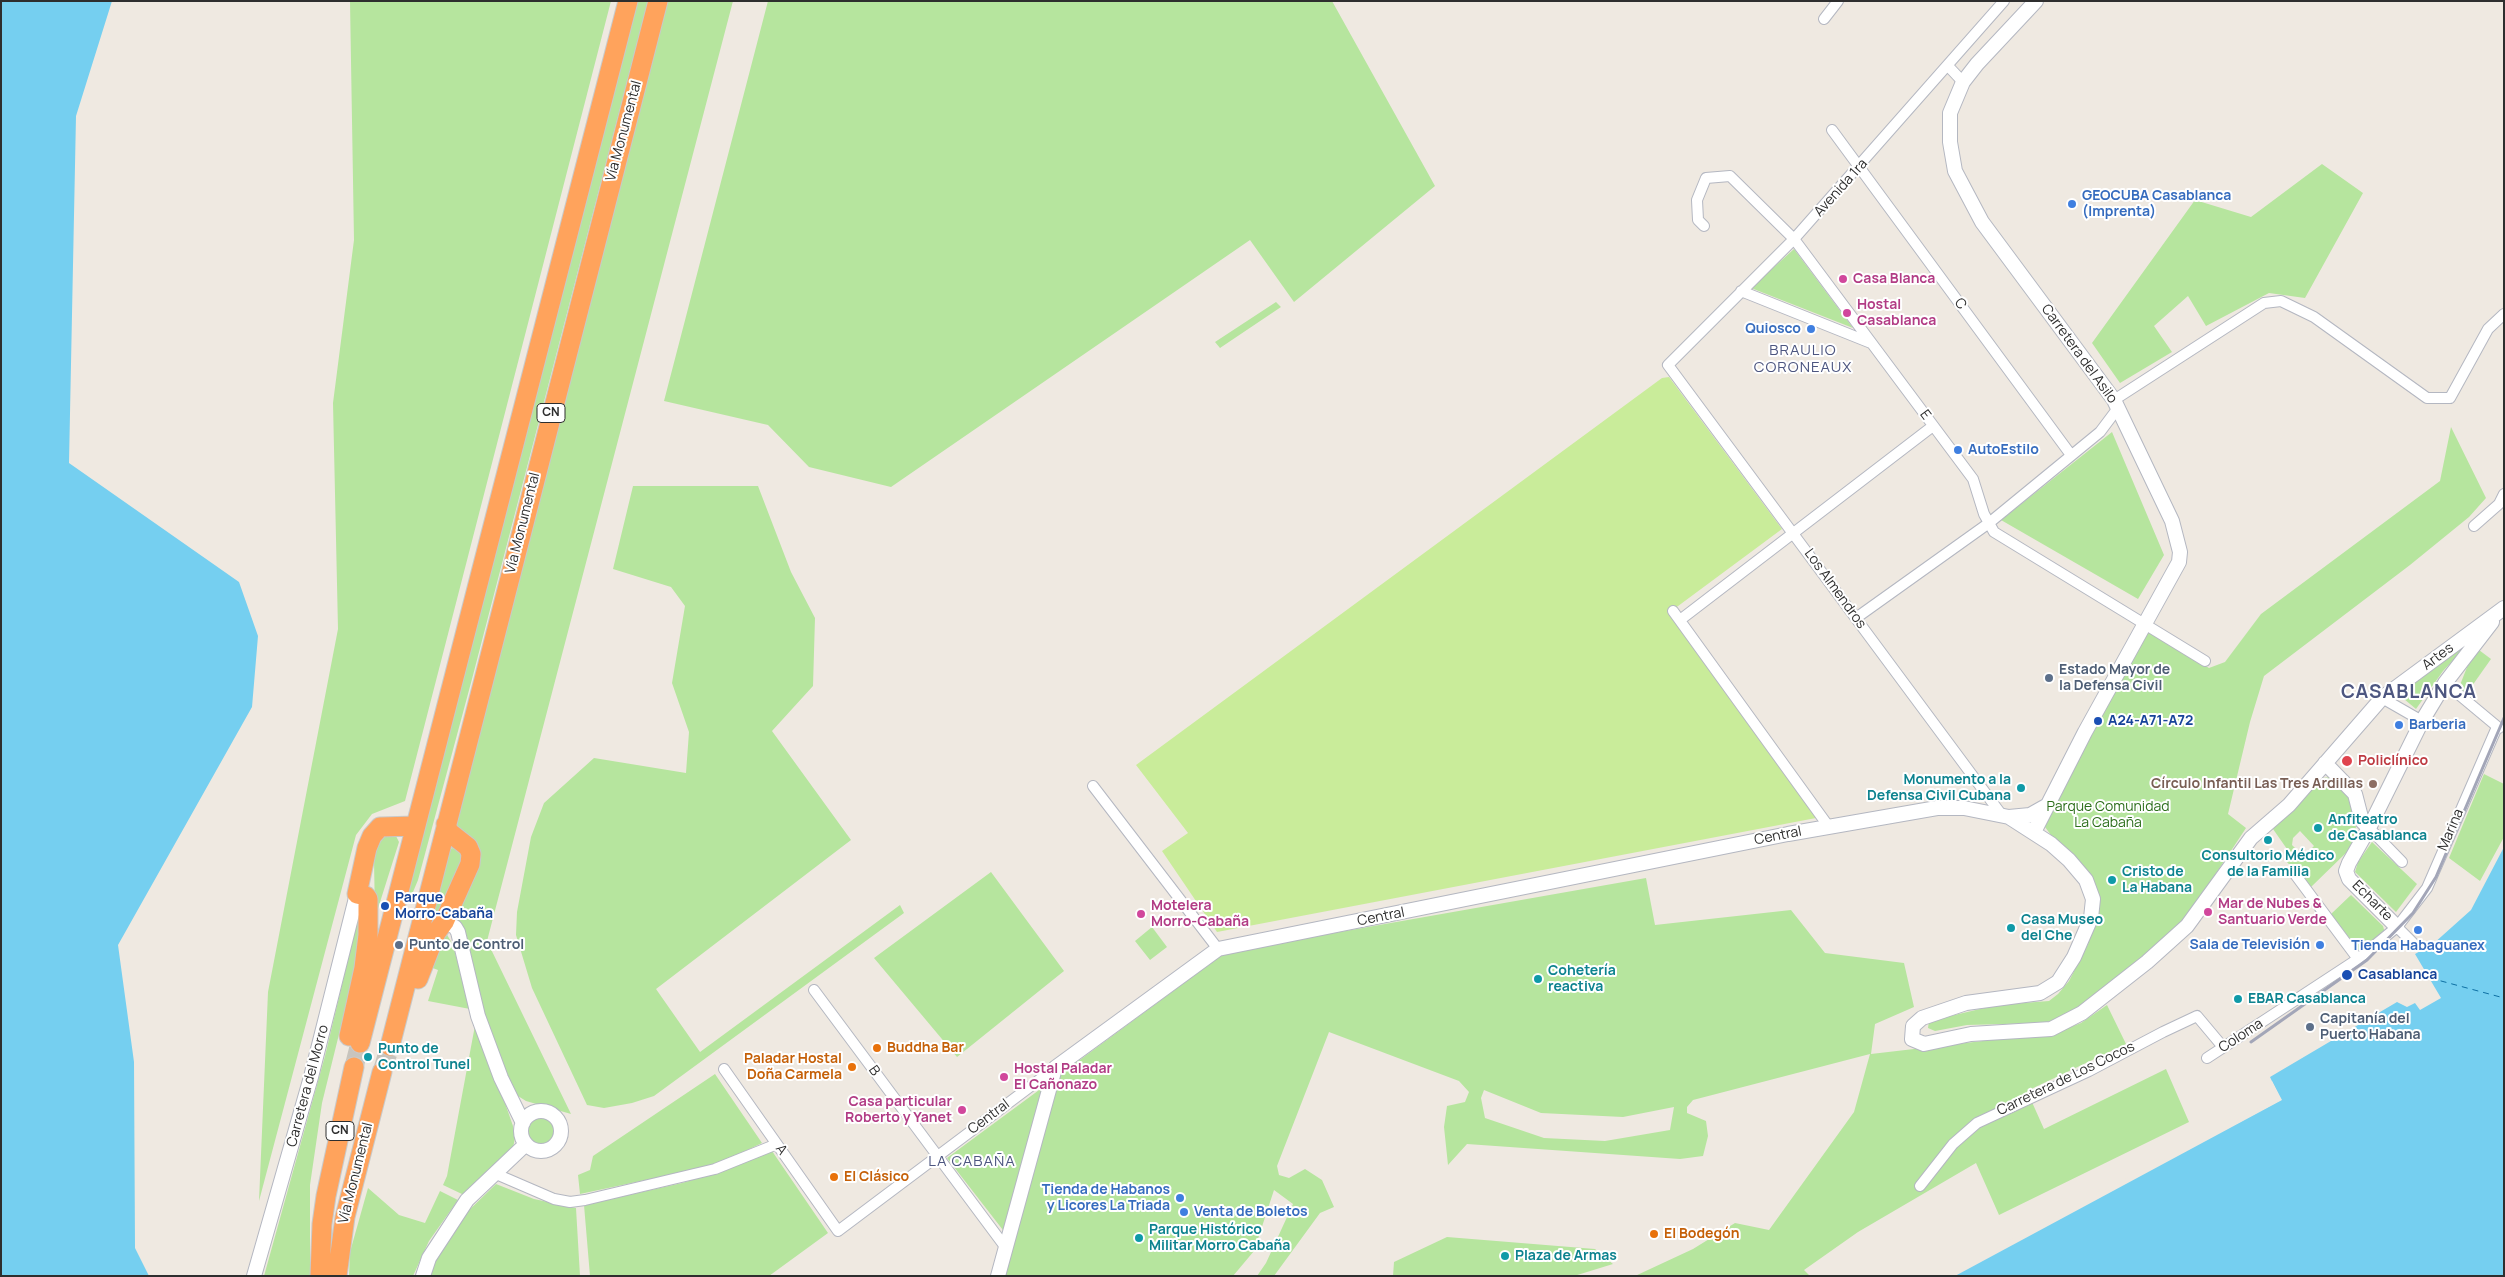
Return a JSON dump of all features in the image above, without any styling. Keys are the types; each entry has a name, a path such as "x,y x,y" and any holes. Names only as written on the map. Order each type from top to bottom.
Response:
{"highway":[{"name":"Vía Monumental","path":"357,894 366,896 368,899 368,935 354,1042 402,878 628,1"},
{"name":"Vía Monumental","path":"416,983 394,1050 437,858 658,1"},
{"path":"416,983 433,941 444,922 470,864 471,854 468,847 450,832 446,824"},
{"path":"357,894 372,836 380,827 415,826"},
{"path":"402,878 402,897 406,901 418,900 428,884 437,858"},
{"path":"416,983 420,959 422,919"},
{"name":"Vía Monumental","path":"320,1276 322,1224 349,1065"},
{"name":"Vía Monumental","path":"337,1276 342,1232 350,1195 387,1072"}],"street":[{"path":"1824,19 1838,1"},
{"name":"Avenida 1ra","path":"1668,365 1794,239 2004,1"},
{"name":"Carretera del Asilo","path":"2034,832 2143,623 2179,562 2180,552 2172,521 2116,404 1982,222 1955,171 1950,142 1950,113 1963,82 1977,64 2036,1"},
{"path":"1948,66 1963,82"},
{"name":"C","path":"1832,130 2071,455"},
{"name":"E","path":"1704,226 1698,220 1697,200 1706,178 1730,176 1794,239 1973,479 1984,514 1994,532 2205,661"},
{"path":"1742,291 1871,343"},
{"path":"1856,618 1989,523 2100,432 2116,404 2264,303 2281,301 2314,317 2427,398 2450,398 2488,329 2504,314"},
{"name":"Los Almendros","path":"1668,365 2005,816"},
{"path":"1680,620 1933,426"},
{"path":"2474,526 2499,504 2504,494"},
{"path":"2366,825 2422,721 2445,683 2502,610"},
{"name":"Artes","path":"2051,844 2069,860 2086,880 2093,899 2092,918 2074,957 2058,982 2040,993 1966,1003 1922,1018 1913,1026 1912,1039 1924,1044 1972,1034 2051,1029 2082,1013 2147,962 2187,926 2251,838 2289,805 2382,698 2502,610"},
{"path":"1673,611 1829,826"},
{"name":"Marina","path":"2397,927 2427,888 2498,727 2445,683"},
{"path":"2382,698 2422,721"},
{"path":"2325,763 2355,794 2366,825 2402,862"},
{"path":"1092,786 1218,949"},
{"name":"Central","path":"838,1231 1055,1068 1218,949 1829,826 1937,808 1964,808 2005,816"},
{"path":"2005,816 2044,813 2042,829 2051,844"},
{"path":"2005,816 2051,844"},
{"name":"Echarte","path":"2366,825 2360,844 2346,871 2349,879 2413,943"},
{"path":"2294,873 2358,959"},
{"name":"Carretera del Morro","path":"254,1276 311,1077 357,894"},
{"path":"444,922 455,927 458,932 478,1016 501,1078 523,1123"},
{"name":"Coloma","path":"2207,1058 2358,959 2397,927"},
{"name":"B","path":"817,994 1006,1248"},
{"name":"Carretera de Los Cocos","path":"1920,1186 1953,1144 1977,1122 2015,1103 2089,1071 2197,1016 2223,1047"},
{"path":"998,1276 1055,1068"},
{"name":"A","path":"724,1069 838,1231"},
{"path":"544,1111 555,1117 561,1128 559,1140 551,1148 538,1151 526,1144 521,1134 523,1123 531,1113 544,1111"},
{"path":"423,1276 429,1258 462,1207 526,1144"},
{"path":"496,1174 554,1199 570,1202 715,1169 776,1144"}],"green space":[{"path":"350,1 611,1 405,801 372,814 356,835 259,1201 268,992 338,629 333,403 354,240"},
{"path":"637,1 648,1 472,679 418,880 413,892 408,897 412,866"},
{"path":"668,1 733,1 487,941 571,1114 526,1101 518,1096 505,1071 482,1010 455,908 475,862 454,828 514,588"},
{"path":"768,1 1332,1 1435,186 1294,302 1250,240 891,487 809,467 768,425 664,401"},
{"path":"2322,164 2363,193 2305,298 2269,293 2206,326 2188,296 2154,326 2172,352 2120,383 2092,343 2195,200 2251,217"},
{"path":"1794,249 1853,328 1751,288"},
{"path":"1276,302 1281,307 1220,348 1215,342"},
{"path":"1669,377 1782,529 1670,612 1816,818 1217,932 1162,851 1188,833 1136,765 1662,378"},
{"name":"Parque Comunidad La Cabaña","path":"2451,427 2486,498 2469,517 2410,565 2264,676 2250,722 2228,814 2246,828 2188,916 2157,946 2066,1016 2044,1023 1967,1025 1935,1031 1928,1028 1929,1021 1997,1005 2049,1001 2069,981 2088,944 2096,915 2095,895 2045,827 2047,814 2146,631 2209,668 2225,662 2261,614 2440,481"},
{"path":"2112,432 2164,555 2138,599 2001,520"},
{"path":"633,486 758,486 791,572 815,618 813,686 772,731 851,840 656,989 700,1052 900,905 904,913 654,1096 632,1103 604,1108 587,1105 532,988 516,935 517,912 531,837 544,803 594,758 686,773 689,732 672,683 685,606 671,587 613,569"},
{"path":"2474,638 2443,671 2416,709 2398,694"},
{"path":"2475,647 2491,659 2467,693 2460,690 2460,685"},
{"path":"2484,774 2504,784 2504,837 2480,881 2449,858"},
{"path":"2331,777 2345,789 2353,802 2356,827 2348,851 2311,887 2285,860 2287,849 2273,829 2323,778","holes":["2300,831 2314,846 2307,853 2300,853 2292,845 2293,838"]},
{"path":"380,832 395,834 399,842 375,918 374,859"},
{"path":"2372,842 2417,884 2396,912 2355,872 2358,862"},
{"path":"453,848 464,852 466,861 429,935 435,897 446,850"},
{"path":"991,872 1064,971 957,1057 874,958"},
{"path":"1646,878 1655,925 1791,910 1825,953 1904,963 1914,1007 1875,1024 1871,1054 2017,1037 2045,1037 2081,1023 2107,1005 2126,1044 2027,1091 2044,1129 2166,1069 2189,1122 1999,1215 1976,1163 1858,1232 1804,1270 1810,1276 1635,1276 1693,1249 1735,1223 1769,1230 1854,1112 1870,1054 1693,1100 1687,1107 1687,1113 1706,1121 1708,1136 1703,1156 1680,1159 1467,1144 1448,1165 1444,1127 1447,1106 1465,1102 1469,1092 1459,1081 1329,1032 1277,1166 1279,1175 1289,1178 1305,1169 1322,1180 1334,1207 1320,1213 1274,1276 1257,1276 1266,1263 1293,1204 1274,1190 1254,1251 1233,1276 1003,1276 1013,1243 947,1158 1226,952","holes":["1484,1090 1541,1113 1623,1117 1674,1107 1670,1130 1605,1141 1544,1138 1485,1118 1481,1098"]},
{"path":"2351,895 2383,926 2385,933 2360,952 2331,914"},
{"path":"362,901 362,941 322,1103 310,1185 310,1276 264,1276 325,1056"},
{"path":"1152,927 1167,947 1150,960 1135,941"},
{"path":"446,933 453,945 470,1009 428,1001 438,970 430,967 442,935"},
{"path":"476,1020 513,1126 515,1138 513,1148 464,1195 443,1185 447,1176"},
{"path":"715,1074 762,1143 716,1165 580,1194 578,1175 590,1170 593,1156"},
{"path":"541,1118 550,1122 554,1131 550,1140 541,1144 532,1140 528,1131 532,1122"},
{"path":"772,1151 828,1233 769,1276 590,1276 584,1205 682,1183 725,1170"},
{"path":"496,1184 534,1199 576,1208 580,1276 429,1276 433,1264 462,1217"},
{"path":"368,1188 399,1215 425,1223 440,1191 458,1200 429,1241 413,1276 349,1276 350,1252"},
{"name":"Plaza de Armas","path":"1447,1237 1595,1249 1613,1264 1574,1276 1393,1276 1394,1262"}],"water":[{"path":"1,1 112,1 76,116 69,463 239,582 258,636 252,707 118,945 134,1062 135,1248 149,1276 1,1276"},
{"path":"2504,847 2504,1276 1951,1276 2281,1100 2270,1077 2397,1002 2407,1007 2415,1003 2420,1010 2441,998 2415,954 2433,944 2471,910"}],"pier":[{"path":"2272,1081 2282,1100 1955,1276 1949,1276 2014,1238 2278,1098 2270,1082"}],"ferry route":[{"path":"2430,978 2504,998"}],"tunnel":[{"path":"354,1067 360,1043"},
{"path":"382,1072 390,1046"}],"railway":[{"path":"2251,1042 2367,960 2413,913 2436,877 2504,718"}],"place":[{"name":"GEOCUBA Casablanca (Imprenta)","path":"2072,204"},
{"name":"Casa Blanca","path":"1843,279"},
{"name":"Hostal Casablanca","path":"1847,313"},
{"name":"Quiosco","path":"1811,329"},
{"name":"AutoEstilo","path":"1958,450"},
{"name":"Estado Mayor de la Defensa Civil","path":"2049,678"},
{"name":"A24-A71-A72","path":"2098,721"},
{"name":"Barberia","path":"2399,725"},
{"name":"Policlínico","path":"2347,761"},
{"name":"Círculo Infantil Las Tres Ardillas","path":"2373,784"},
{"name":"Monumento a la Defensa Civil Cubana","path":"2021,788"},
{"name":"Anfiteatro de Casablanca","path":"2318,828"},
{"name":"Consultorio Médico de la Familia","path":"2268,840"},
{"name":"Cristo de La Habana","path":"2112,880"},
{"name":"Parque Morro-Cabaña","path":"385,906"},
{"name":"Mar de Nubes & Santuario Verde","path":"2208,912"},
{"name":"Motelera Morro-Cabaña","path":"1141,914"},
{"name":"Casa Museo del Che","path":"2011,928"},
{"name":"Tienda Habaguanex","path":"2418,930"},
{"name":"Punto de Control","path":"399,945"},
{"name":"Sala de Televisión","path":"2320,945"},
{"name":"Casablanca","path":"2347,975"},
{"name":"Cohetería reactiva","path":"1538,979"},
{"name":"EBAR Casablanca","path":"2238,999"},
{"name":"Capitanía del Puerto Habana","path":"2310,1027"},
{"name":"Buddha Bar","path":"877,1048"},
{"name":"Punto de Control Tunel","path":"368,1057"},
{"name":"Paladar Hostal Doña Carmela","path":"852,1067"},
{"name":"Hostal Paladar El Cañonazo","path":"1004,1077"},
{"name":"Casa particular Roberto y Yanet","path":"962,1110"},
{"name":"El Clásico","path":"834,1177"},
{"name":"Tienda de Habanos y Licores La Triada","path":"1180,1198"},
{"name":"Venta de Boletos","path":"1184,1212"},
{"name":"El Bodegón","path":"1654,1234"},
{"name":"Parque Histórico Militar Morro Cabaña","path":"1139,1238"},
{"name":"Plaza de Armas","path":"1505,1256"}],"district":[{"name":"BRAULIO CORONEAUX","path":"1803,360"},
{"name":"CASABLANCA","path":"2409,693"},
{"name":"LA CABAÑA","path":"972,1162"}]}
